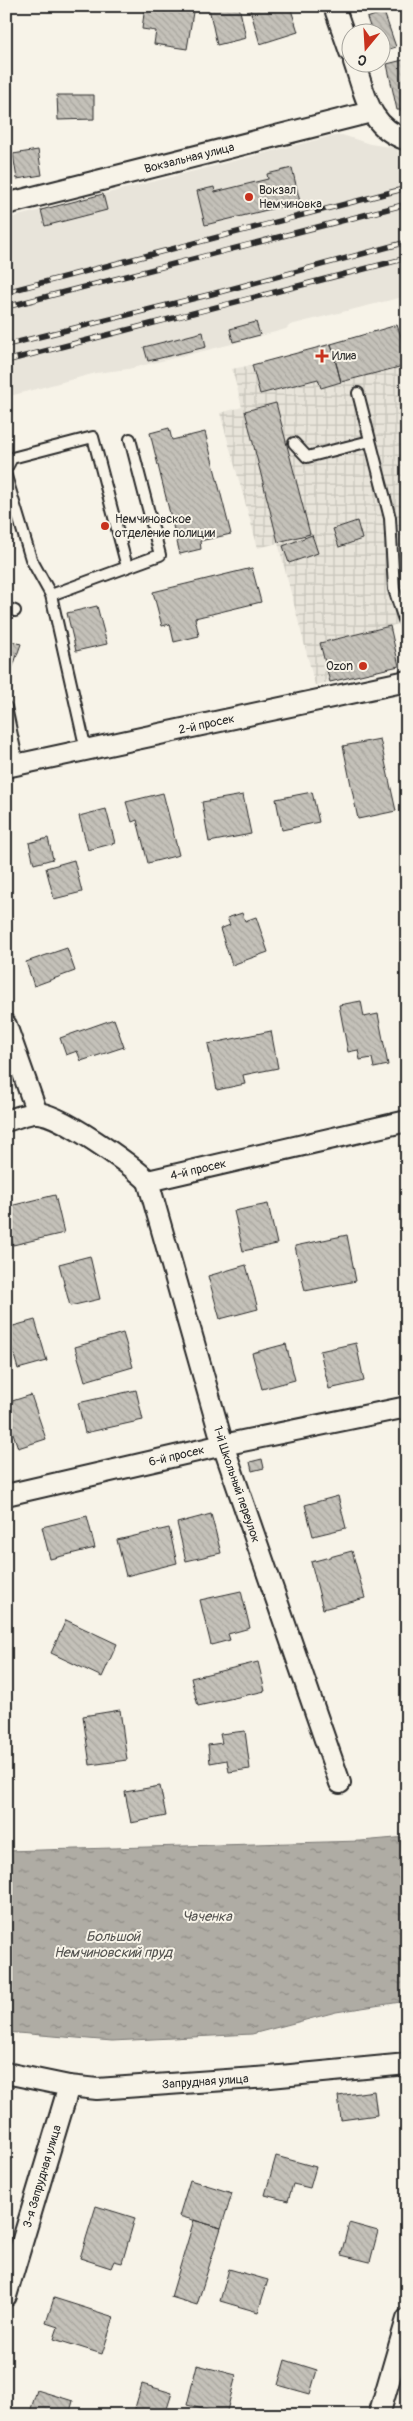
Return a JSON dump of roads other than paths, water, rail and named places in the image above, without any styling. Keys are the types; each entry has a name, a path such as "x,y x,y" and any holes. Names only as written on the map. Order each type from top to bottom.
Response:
{"street":[{"path":"334,6 340,23"},
{"path":"357,72 371,112 385,130 407,140"},
{"name":"Вокзальная улица","path":"6,204 371,112"},
{"name":"2-й просек","path":"12,766 407,681"},
{"path":"6,1025 37,1113"},
{"path":"6,1121 37,1113 60,1120 134,1167 148,1181"},
{"name":"4-й просек","path":"148,1181 407,1122"},
{"name":"1-й Школьный переулок","path":"148,1181 223,1445 340,1782"},
{"name":"6-й просек","path":"6,1495 223,1445 407,1406"},
{"name":"Запрудная улица","path":"6,2073 69,2086 97,2088 270,2077 407,2064"},
{"name":"3-я Запрудная улица","path":"6,2296 69,2086"},
{"path":"378,2415 407,2319"}],"lane":[{"path":"358,393 390,518 394,589 407,629"},
{"path":"6,469 12,458 93,438 127,567"},
{"path":"51,595 160,555 130,439"},
{"path":"294,443 307,457 370,441"},
{"path":"6,476 31,559 51,595 86,750"},
{"path":"6,707 12,766"}],"water":[{"name":"Большой Немчиновский пруд","path":"407,1837 407,2001 336,2012 252,2034 112,2041 6,2032 6,1851 361,1841"}],"railway":[{"path":"6,292 407,188"},
{"path":"6,307 407,204"},
{"path":"6,345 212,294 407,242"},
{"path":"6,361 407,258"}],"place":[{"name":"Вокзал Немчиновка","path":"249,197"},
{"name":"Илиа","path":"322,356"},
{"name":"Немчиновское отделение полиции","path":"105,526"},
{"name":"Ozon","path":"363,666"}],"water label":[{"name":"Чаченка","path":"207,1916"}]}
